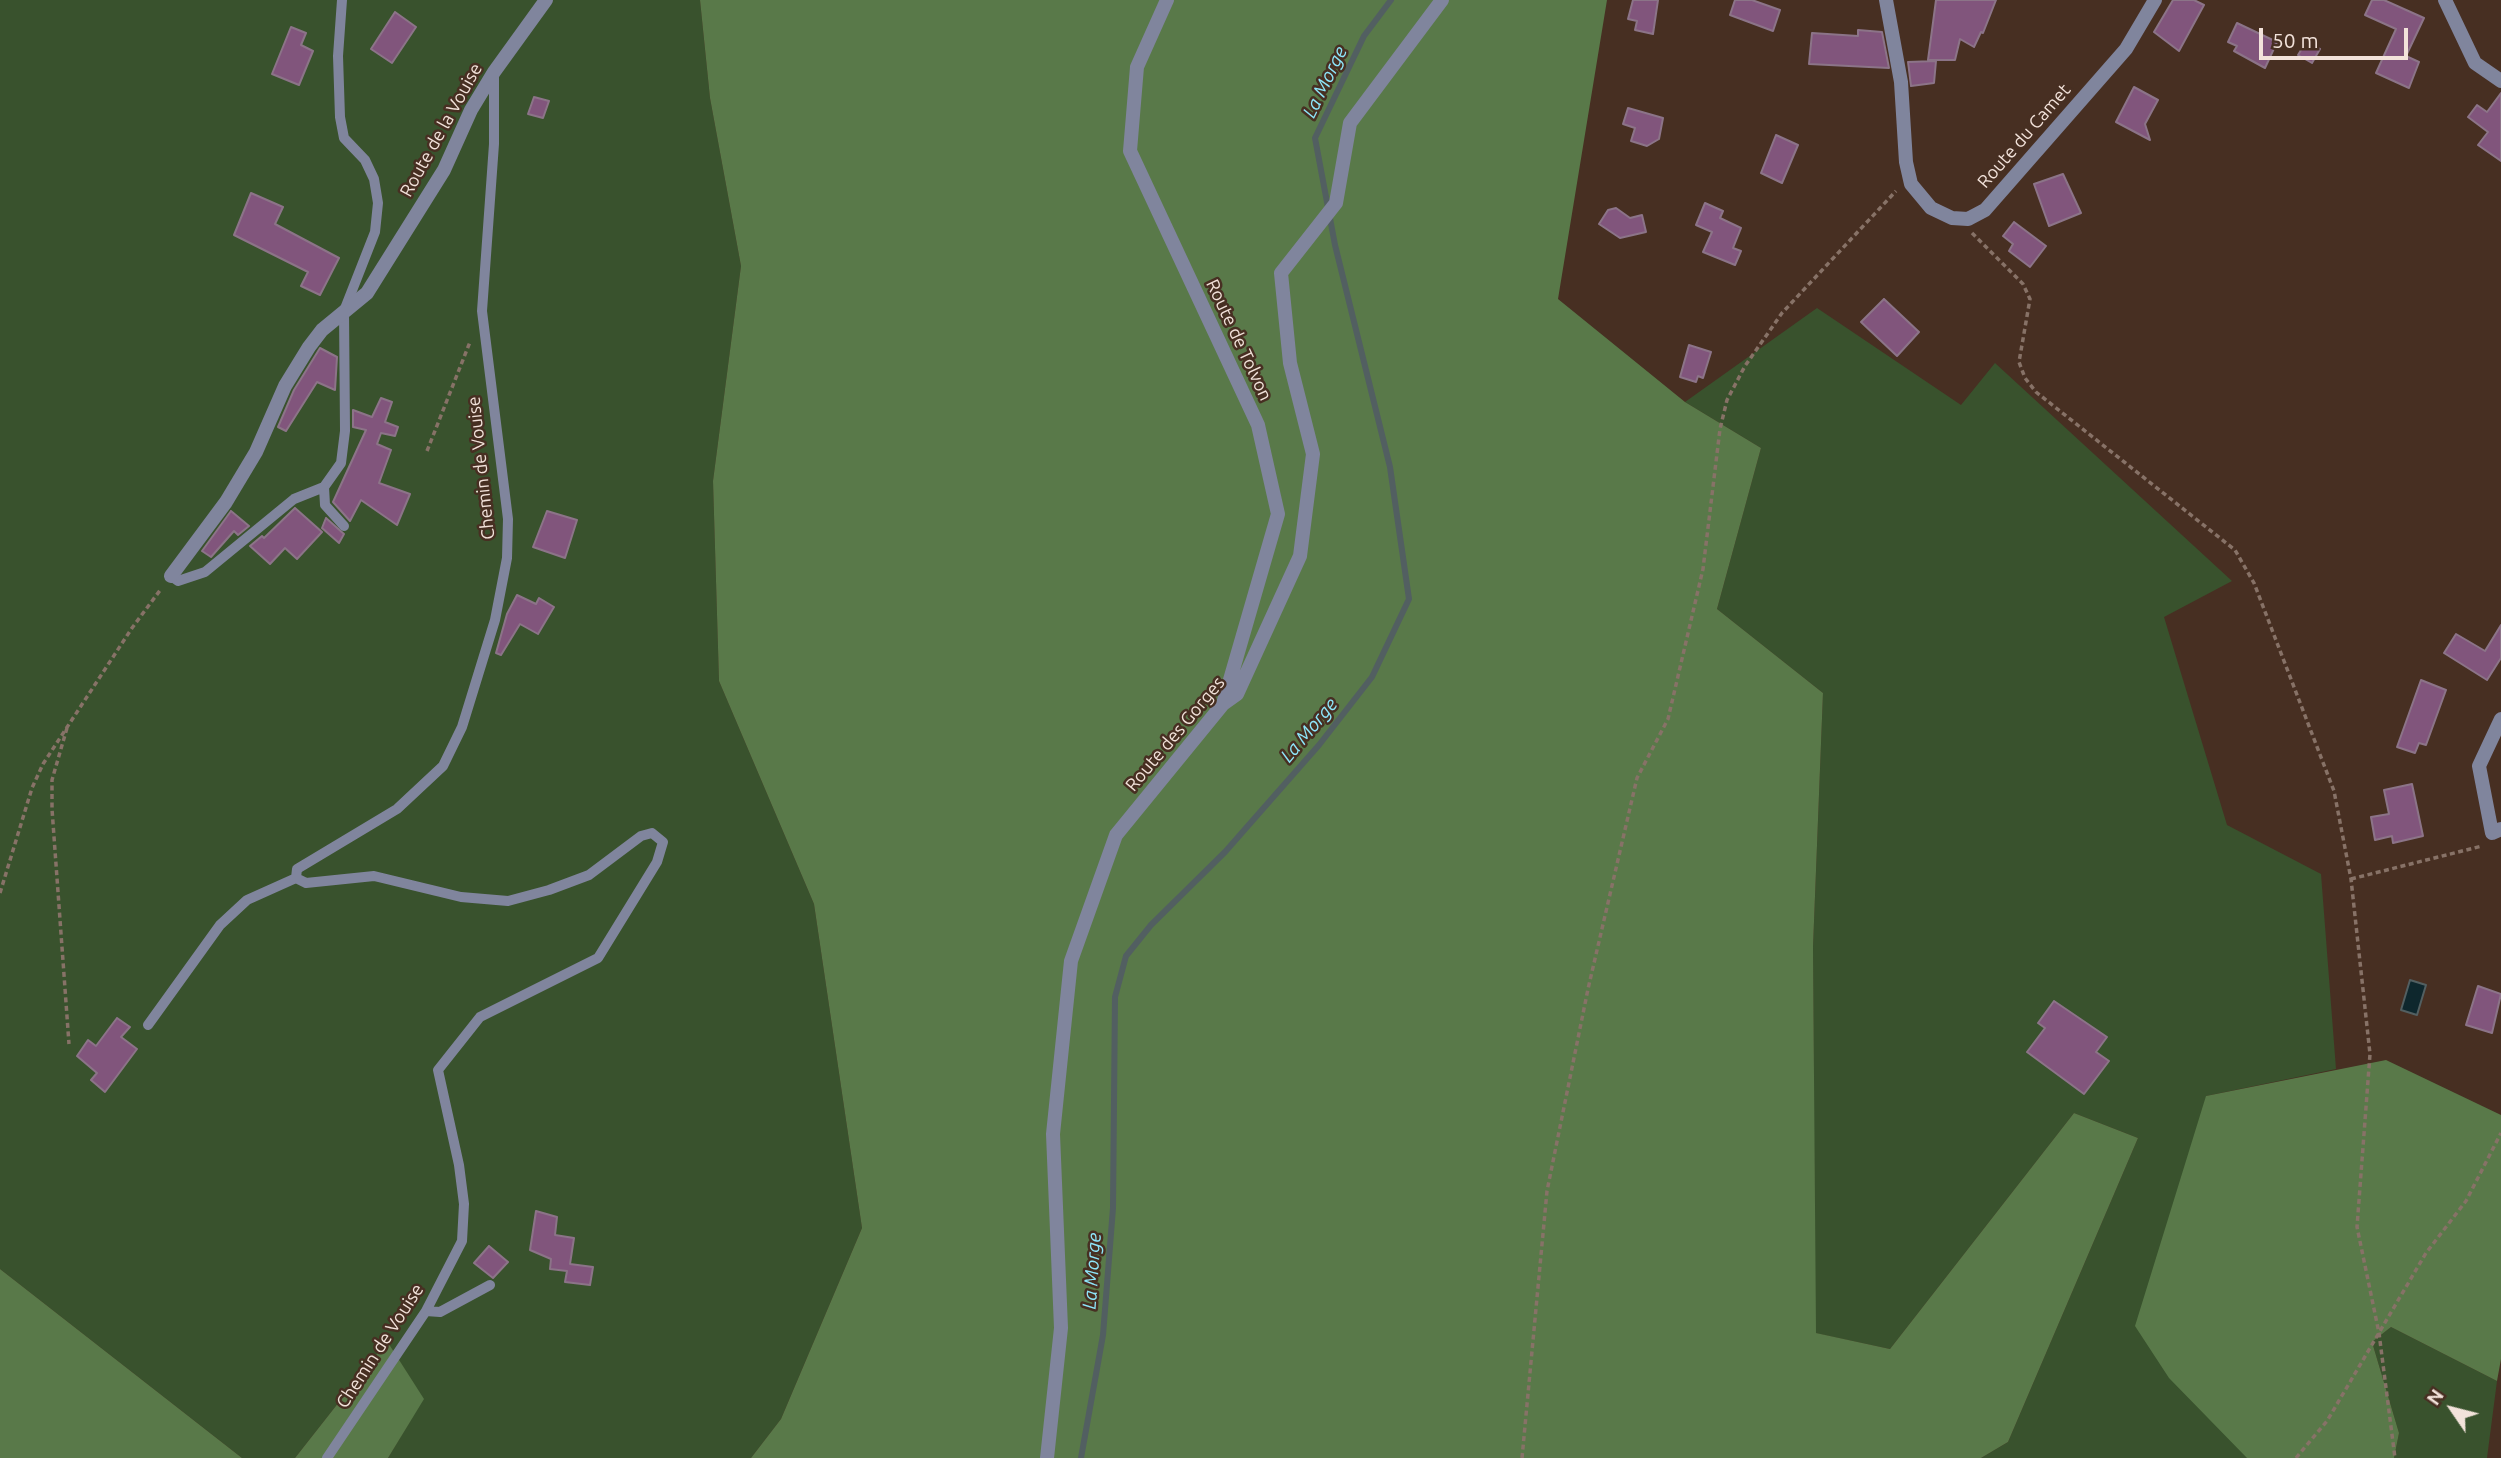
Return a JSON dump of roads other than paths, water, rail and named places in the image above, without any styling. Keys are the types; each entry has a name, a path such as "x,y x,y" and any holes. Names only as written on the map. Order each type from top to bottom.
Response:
{"street":[{"name":"Route de la Vouise","path":"171,576 226,502 256,452 285,386 309,347 322,330 367,293 444,170 471,110 494,72 547,0"},
{"name":"Route de Tolvon","path":"1167,0 1137,66 1130,151 1258,425 1278,514 1223,704"},
{"name":"Route des Gorges","path":"1047,1458 1061,1328 1053,1134 1071,961 1116,835 1223,704 1237,694 1300,556 1313,454 1290,363 1281,273 1336,203 1350,123 1442,0"},
{"name":"Route du Camet","path":"1886,0 1901,82 1906,162 1911,184 1931,208 1952,218 1968,219 1985,210 2126,49 2155,0"},
{"path":"2445,0 2475,63 2501,81"},
{"path":"2501,719 2479,766 2492,833 2501,829"}],"lane":[{"path":"171,576 178,581 205,572 294,499 324,487 341,463 345,431 344,311 375,232 378,203 374,179 365,160 344,138 340,117 338,57 342,0"},
{"name":"Chemin de Vouise","path":"327,1458 426,1311 462,1241 459,1165 438,1070 480,1017 598,958 657,862 663,842 652,833 641,836 589,874 549,890 508,901 461,897 374,876 306,883 296,878 297,869 397,809 443,766 462,727 495,620 506,558 508,519 482,311 494,144 494,72"},
{"path":"324,487 325,505 344,526"},
{"path":"148,1025 220,925 247,900 296,878"},
{"path":"426,1311 440,1312 490,1285"}],"water":[{"path":"2410,980 2426,985 2417,1015 2401,1010"}],"waterway":[{"name":"La Morge","path":"1081,1458 1103,1335 1113,1208 1115,997 1126,956 1151,925 1225,852 1319,745 1372,677 1409,599 1390,467 1335,245 1315,138 1364,36 1391,0"}]}
